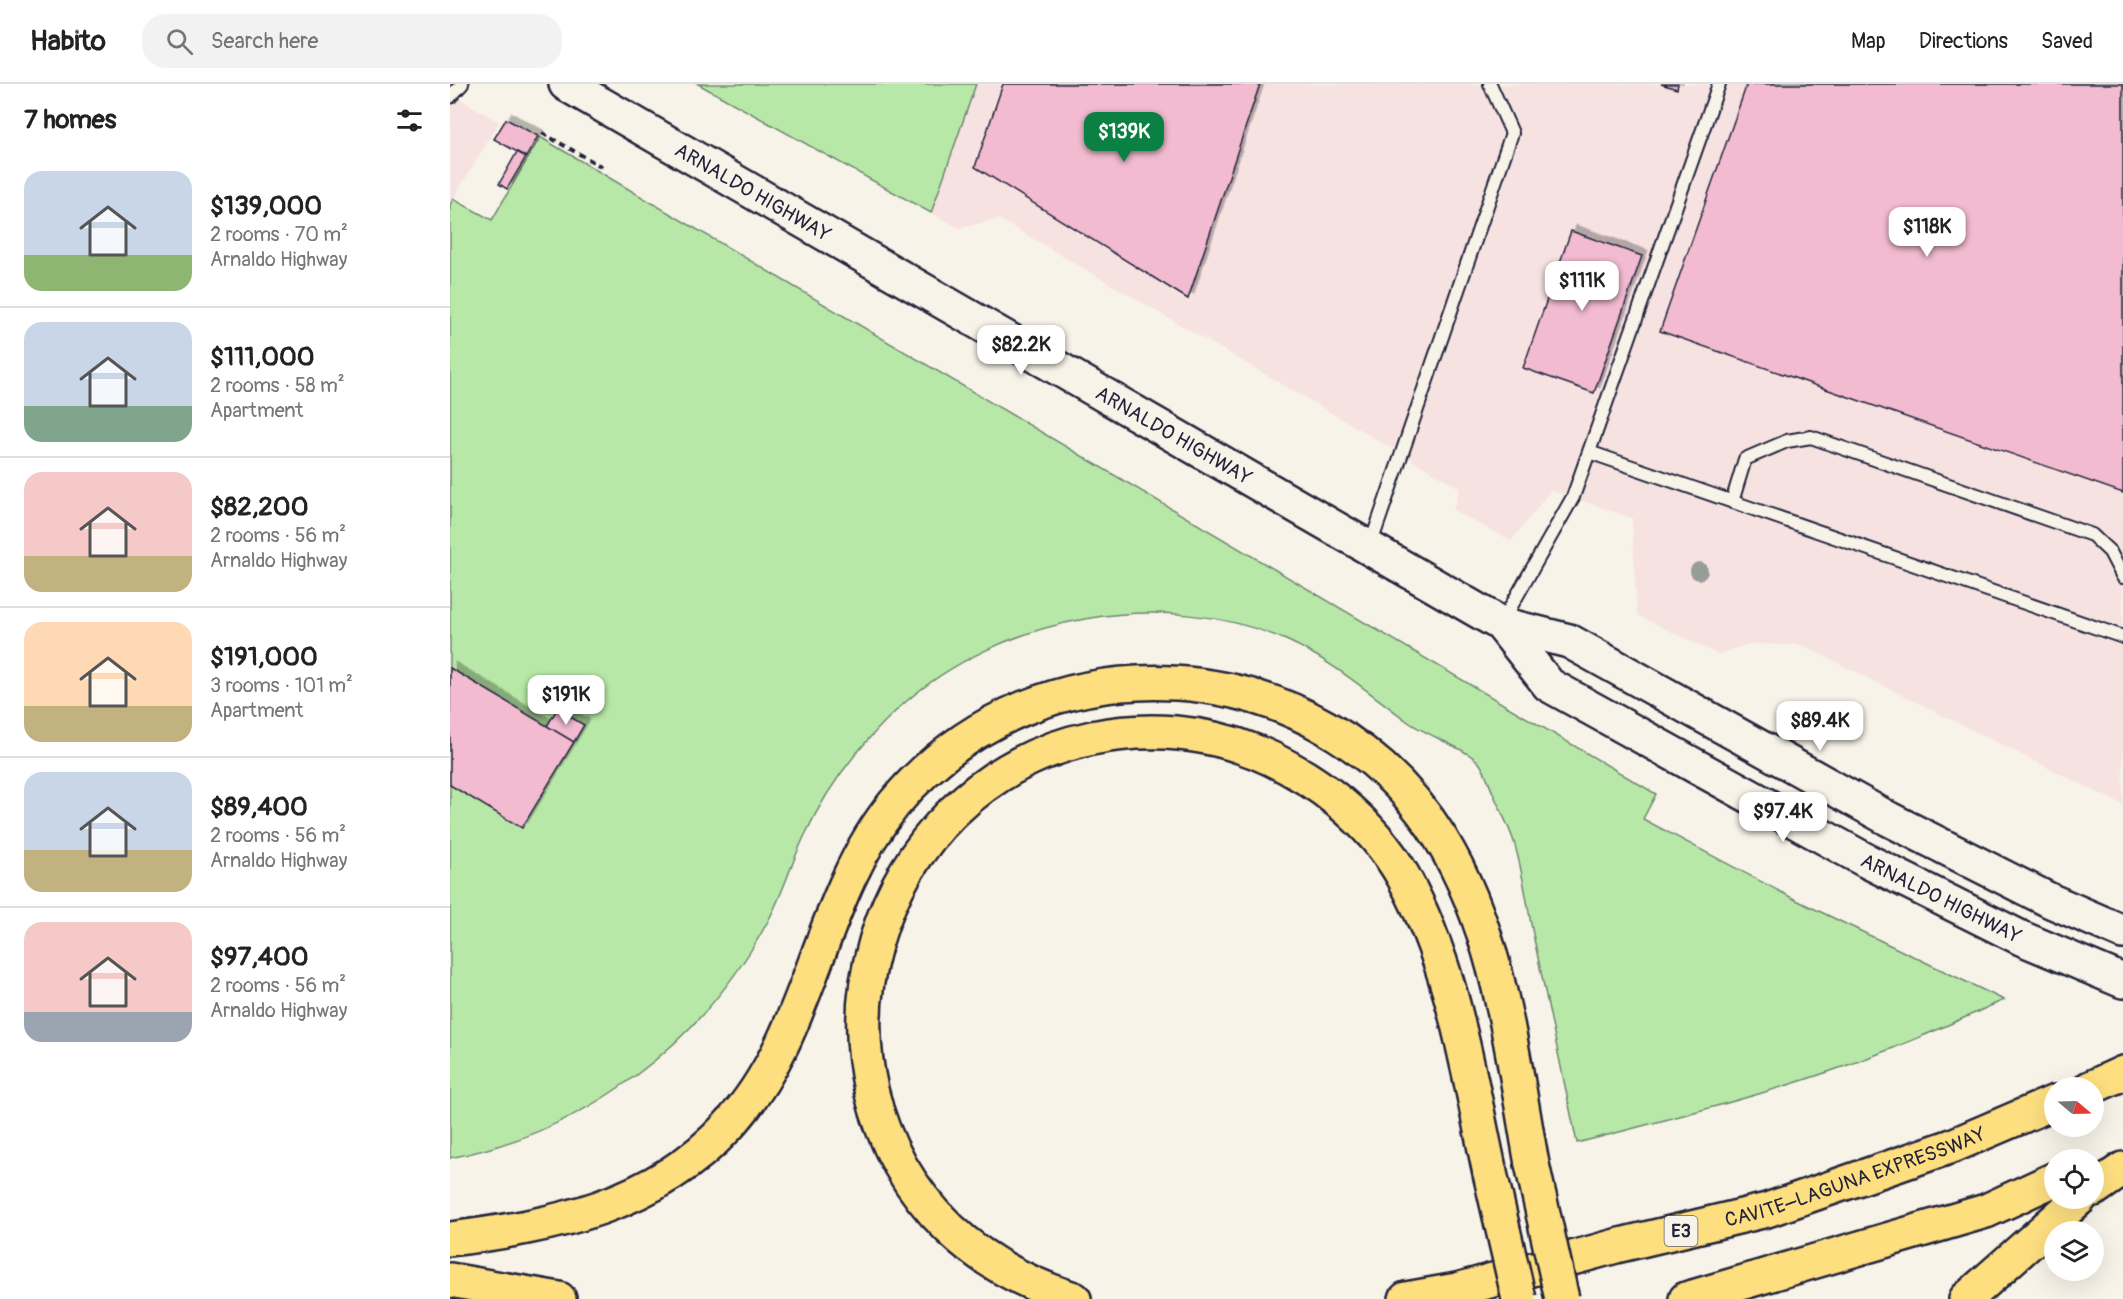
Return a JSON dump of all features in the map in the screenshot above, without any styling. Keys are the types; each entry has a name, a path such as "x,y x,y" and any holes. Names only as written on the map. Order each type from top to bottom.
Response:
{"highway":[{"path":"450,1239 536,1227 580,1216 621,1200 664,1178 697,1154 728,1126 759,1087 800,1006 839,900 854,866 873,833 902,796 948,752 1009,714 1076,690 1141,681 1188,682 1226,688 1262,698 1297,712 1333,731 1365,754 1393,779 1440,837 1457,868 1487,946 1500,992 1532,1164 1562,1299"},
{"path":"1074,1299 1043,1289 994,1264 948,1227 927,1204 894,1152 881,1123 868,1073 863,1031 864,994 873,948 897,886 914,857 934,831 984,786 1034,758 1076,742 1121,734 1176,733 1242,746 1306,777 1334,797 1382,845 1402,874 1420,910 1450,986 1519,1299"},
{"path":"2104,1082 2123,1073"},
{"name":"CAVITE–LAGUNA EXPRESSWAY","path":"1406,1299 1457,1290 1616,1246 1767,1210 1952,1146 2044,1107"},
{"path":"2104,1156 2123,1147"},
{"path":"2104,1182 2123,1169"},
{"path":"1686,1299 1986,1210 2044,1184"},
{"path":"1966,1299 2068,1209"},
{"path":"450,1280 559,1299"}],"main road":[{"name":"ARNALDO HIGHWAY","path":"566,84 1501,624 1569,641 1889,819 2051,901 2123,932"},
{"name":"ARNALDO HIGHWAY","path":"1501,624 1549,685 1888,872 2021,938 2123,981"}],"lane":[{"path":"450,97 462,84"},
{"path":"1370,548 1512,133 1490,84"},
{"path":"1501,624 1573,497 1719,84"},
{"path":"1732,501 1745,459 1787,441 1811,437 2092,535 2110,552 2123,578"},
{"path":"1589,452 2123,637"}],"path":[{"path":"542,133 606,170"}],"shaded area":[{"path":"976,84 2123,84 2123,805 1802,645 1749,644 1717,654 1637,615 1632,518 1551,490 1511,541 1453,510 1460,488 999,219 959,228 931,213"},
{"path":"450,93 499,122 450,204"}],"green space":[{"path":"698,84 976,84 931,213"},
{"path":"540,137 1656,794 1643,819 1796,900 2004,1000 1868,1058 1786,1086 1577,1143 1517,853 1510,830 1480,764 1467,753 1414,726 1334,667 1286,640 1238,624 1188,615 1136,613 1085,619 1034,631 986,650 941,675 901,706 872,735 835,782 805,835 768,921 741,965 710,1006 675,1043 636,1076 593,1104 548,1127 500,1145 450,1158 450,205 453,199 492,220"}],"building":[{"path":"1003,84 1260,84 1188,299 975,167"},
{"path":"1661,84 1678,84 1677,89"},
{"path":"1747,84 2123,84 2123,493 1660,331"},
{"path":"506,119 538,136 526,157 494,139"},
{"path":"517,152 526,157 507,189 499,184"},
{"path":"1571,231 1642,256 1594,393 1523,368"},
{"path":"450,668 574,742 522,828 450,785"},
{"path":"557,709 584,725 574,742 547,726"}]}
